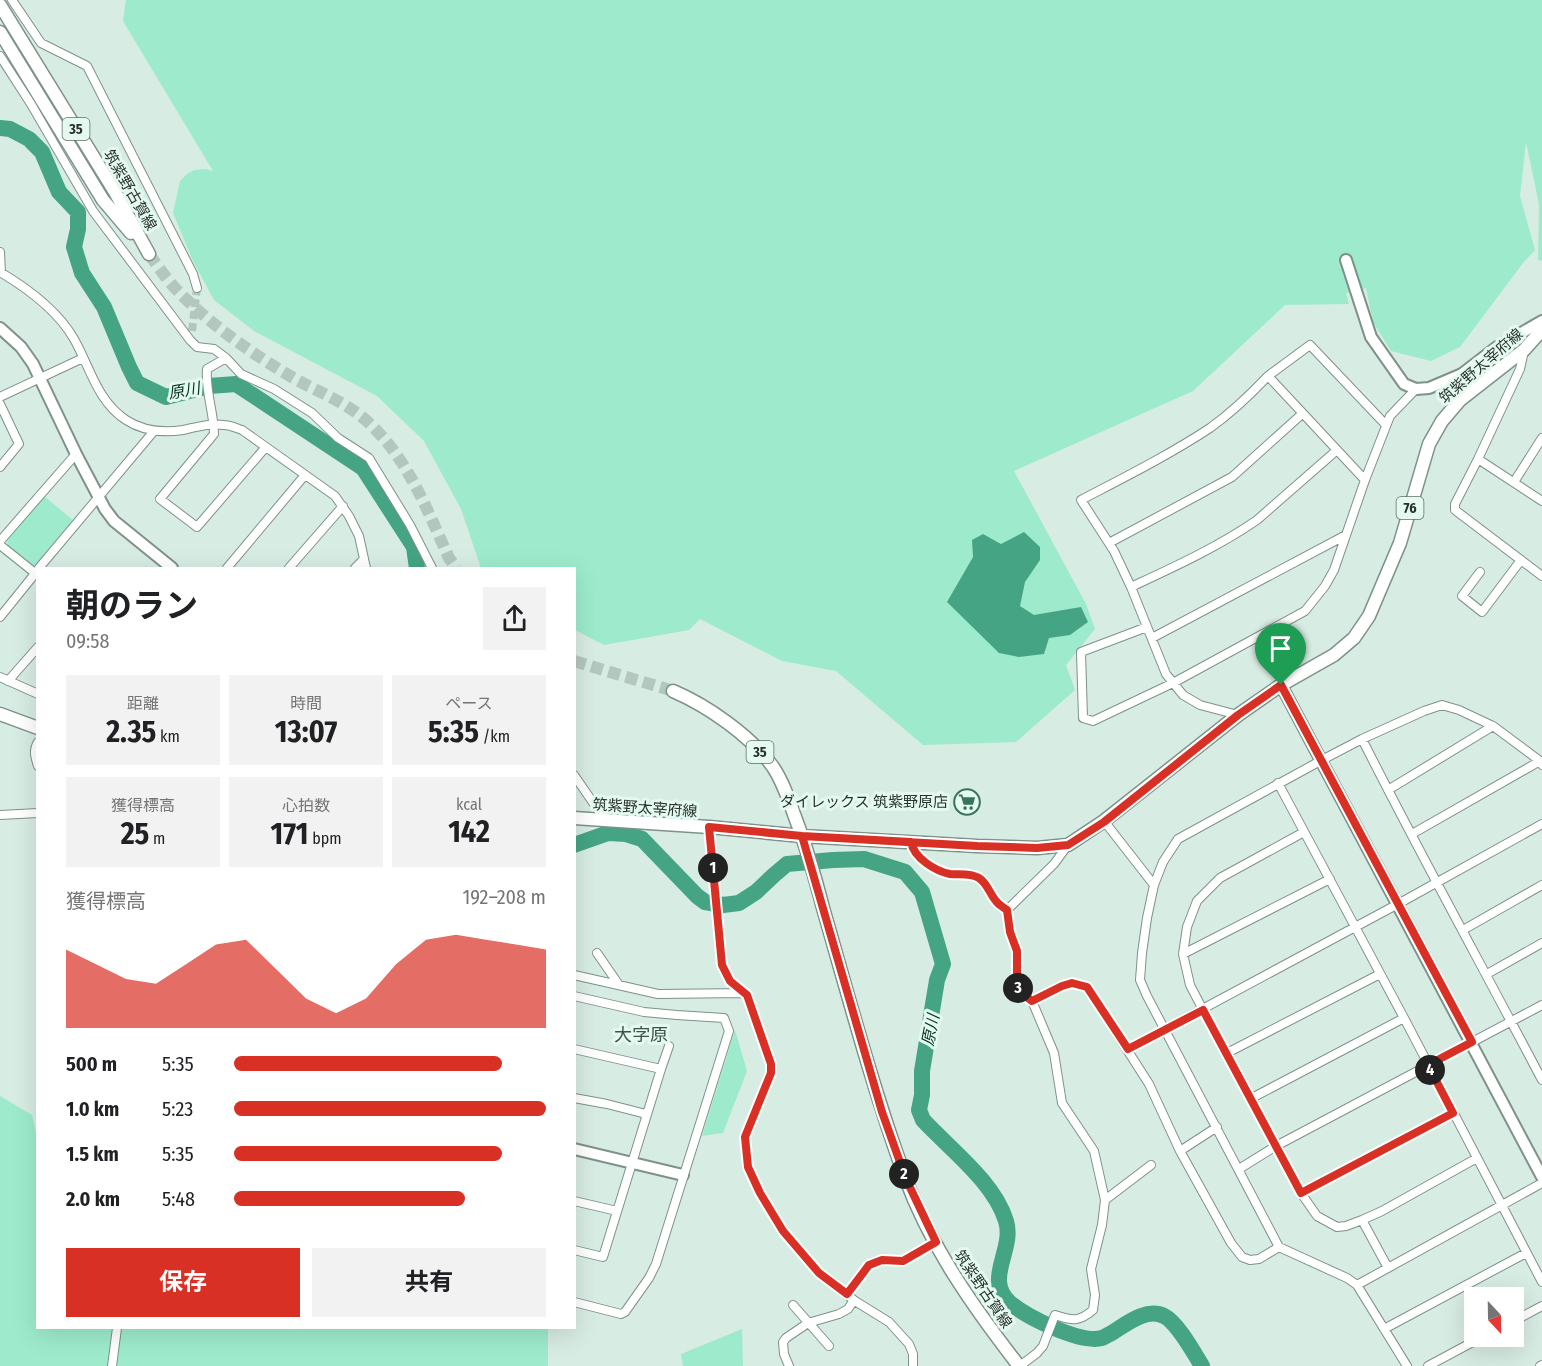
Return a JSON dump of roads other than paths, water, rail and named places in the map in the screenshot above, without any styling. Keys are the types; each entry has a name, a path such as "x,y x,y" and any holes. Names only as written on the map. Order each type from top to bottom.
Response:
{"main road":[{"name":"筑紫野古賀線","path":"0,5 115,192 149,255 103,200 0,32"},
{"name":"筑紫野太宰府線","path":"576,818 911,842 1037,848 1068,845 1104,822 1238,715 1281,685 1334,655 1354,638 1369,616 1400,543 1429,444 1442,421 1460,400 1524,350 1542,330"},
{"name":"筑紫野古賀線","path":"673,691 692,699 757,748 781,781 802,836 882,1112 906,1179 945,1262 1020,1366"},
{"path":"0,714 36,727"}],"street":[{"path":"12,0 41,43 87,66 193,274 197,288"},
{"path":"0,56 31,104 93,211 190,340 197,347 214,349 241,374 274,389 312,413 338,438 369,458 410,525 431,567"},
{"path":"0,252 0,272 41,300 74,338 103,398 111,408 142,428 182,430 214,424 242,430 335,496 349,516 358,536 366,567"},
{"path":"1346,260 1371,337 1404,384 1416,389 1429,388 1462,374 1497,347 1542,321"},
{"path":"0,328 21,347 33,364 105,510 114,521 171,567"},
{"path":"190,340 192,331"},
{"path":"1238,715 1200,705 1183,695 1166,674 1131,587 1108,543 1081,500 1141,469 1210,428 1246,399 1268,376 1310,345 1386,424"},
{"path":"1524,350 1520,369 1455,504 1455,510 1542,576"},
{"path":"0,397 83,358"},
{"path":"226,358 207,369 206,381 214,434 160,499 197,527 265,448"},
{"path":"1268,376 1365,480"},
{"path":"1148,627 1081,652 1083,718 1094,721 1173,683 1305,610 1325,586 1334,570 1390,416 1416,389"},
{"path":"0,404 20,444 0,467"},
{"path":"1108,543 1232,477 1302,414"},
{"path":"40,567 154,430"},
{"path":"1514,482 1542,438"},
{"path":"1131,587 1173,567 1257,520 1337,450"},
{"path":"36,569 0,543 76,454"},
{"path":"1478,459 1542,501"},
{"path":"228,567 305,475"},
{"path":"290,567 343,506"},
{"path":"1152,638 1346,535"},
{"path":"356,567 364,559"},
{"path":"1480,572 1462,596 1482,612 1521,560"},
{"path":"0,617 3,607 36,571"},
{"path":"8,681 36,649"},
{"path":"0,677 36,693"},
{"path":"1281,685 1542,1177"},
{"path":"1407,1366 1356,1285 1347,1278 1279,1247 1140,980 1145,930 1154,885 1163,862 1178,839 1278,783 1362,739 1442,705 1460,710 1492,726 1541,763 1412,834"},
{"path":"1388,790 1492,726"},
{"path":"1362,739 1542,1080"},
{"path":"36,744 34,756 36,761"},
{"path":"576,778 605,820"},
{"path":"1278,783 1542,1282"},
{"path":"0,815 36,813"},
{"path":"1104,822 1154,885"},
{"path":"1128,1049 1355,928 1542,824"},
{"path":"709,827 722,965 730,981 747,995 771,1064 771,1073 745,1137 748,1167 760,1193 783,1231 819,1273 850,1297 889,1322 909,1344 913,1354 913,1366"},
{"path":"1304,832 1220,878 1197,901 1187,927 1183,954 1190,986 1301,1193 1317,1216 1337,1227 1362,1220 1477,1158"},
{"path":"911,842 912,848 926,864 950,874 979,878 997,904 1007,910"},
{"path":"1007,910 1054,864 1068,845"},
{"path":"1183,954 1330,879"},
{"path":"1463,930 1542,885"},
{"path":"1007,910 1010,932 1017,951 1017,984 1020,992 1032,1001 1054,1053 1062,1103 1094,1151 1105,1200 1102,1225 1091,1269 1094,1310 1077,1320 1055,1315 1043,1346 1020,1366"},
{"path":"1487,974 1542,943"},
{"path":"597,953 619,985"},
{"path":"1227,1053 1380,974"},
{"path":"576,975 658,994 745,993"},
{"path":"1032,1001 1072,983 1087,987 1149,1084 1180,1151 1231,1243 1242,1257 1250,1260 1259,1259 1279,1247"},
{"path":"576,996 644,1012 724,1018 729,1031 656,1264 649,1278 626,1312 621,1314 576,1303"},
{"path":"1239,1169 1276,1146 1542,1005"},
{"path":"1250,1099 1404,1018"},
{"path":"576,1250 603,1257 645,1114 669,1046"},
{"path":"576,1049 661,1069"},
{"path":"576,1098 645,1114"},
{"path":"1301,1193 1453,1113"},
{"path":"1180,1151 1217,1127"},
{"path":"576,1149 683,1175"},
{"path":"1105,1200 1151,1165"},
{"path":"1356,1285 1542,1183"},
{"path":"576,1201 617,1211"},
{"path":"1362,1220 1388,1268"},
{"path":"789,1366 784,1354 783,1342 786,1338 808,1323 848,1309 850,1297 869,1265 882,1260 903,1261 936,1242"},
{"path":"1384,1329 1526,1253"},
{"path":"793,1305 829,1346"},
{"path":"1524,1316 1542,1306"},
{"path":"112,1366 117,1329"},
{"path":"1428,1366 1464,1347"}],"waterway":[{"name":"原川","path":"0,128 10,129 29,139 42,152 59,192 78,212 78,229 74,247 82,273 104,307 137,383 166,397 209,386 236,384 363,468 414,547 417,567"},
{"name":"原川","path":"576,844 608,833 626,834 642,839 697,896 705,902 723,905 739,903 756,892 787,864 864,859 905,872 922,892 943,964 937,980 922,1071 922,1095 919,1110 923,1120 982,1180 1000,1207 1008,1232 999,1274 1002,1294 1010,1303 1041,1322 1068,1333 1092,1339 1103,1338 1143,1315 1164,1316 1180,1331 1202,1366"}],"tunnel":[{"path":"149,254 174,287 229,335 290,376 352,410 371,425 396,454 407,471 455,567"},
{"path":"192,331 197,288"},
{"path":"576,662 673,691"}],"place":[{"name":"ダイレックス 筑紫野原店","path":"967,802"}],"district":[{"name":"大字原","path":"641,1035"}]}
